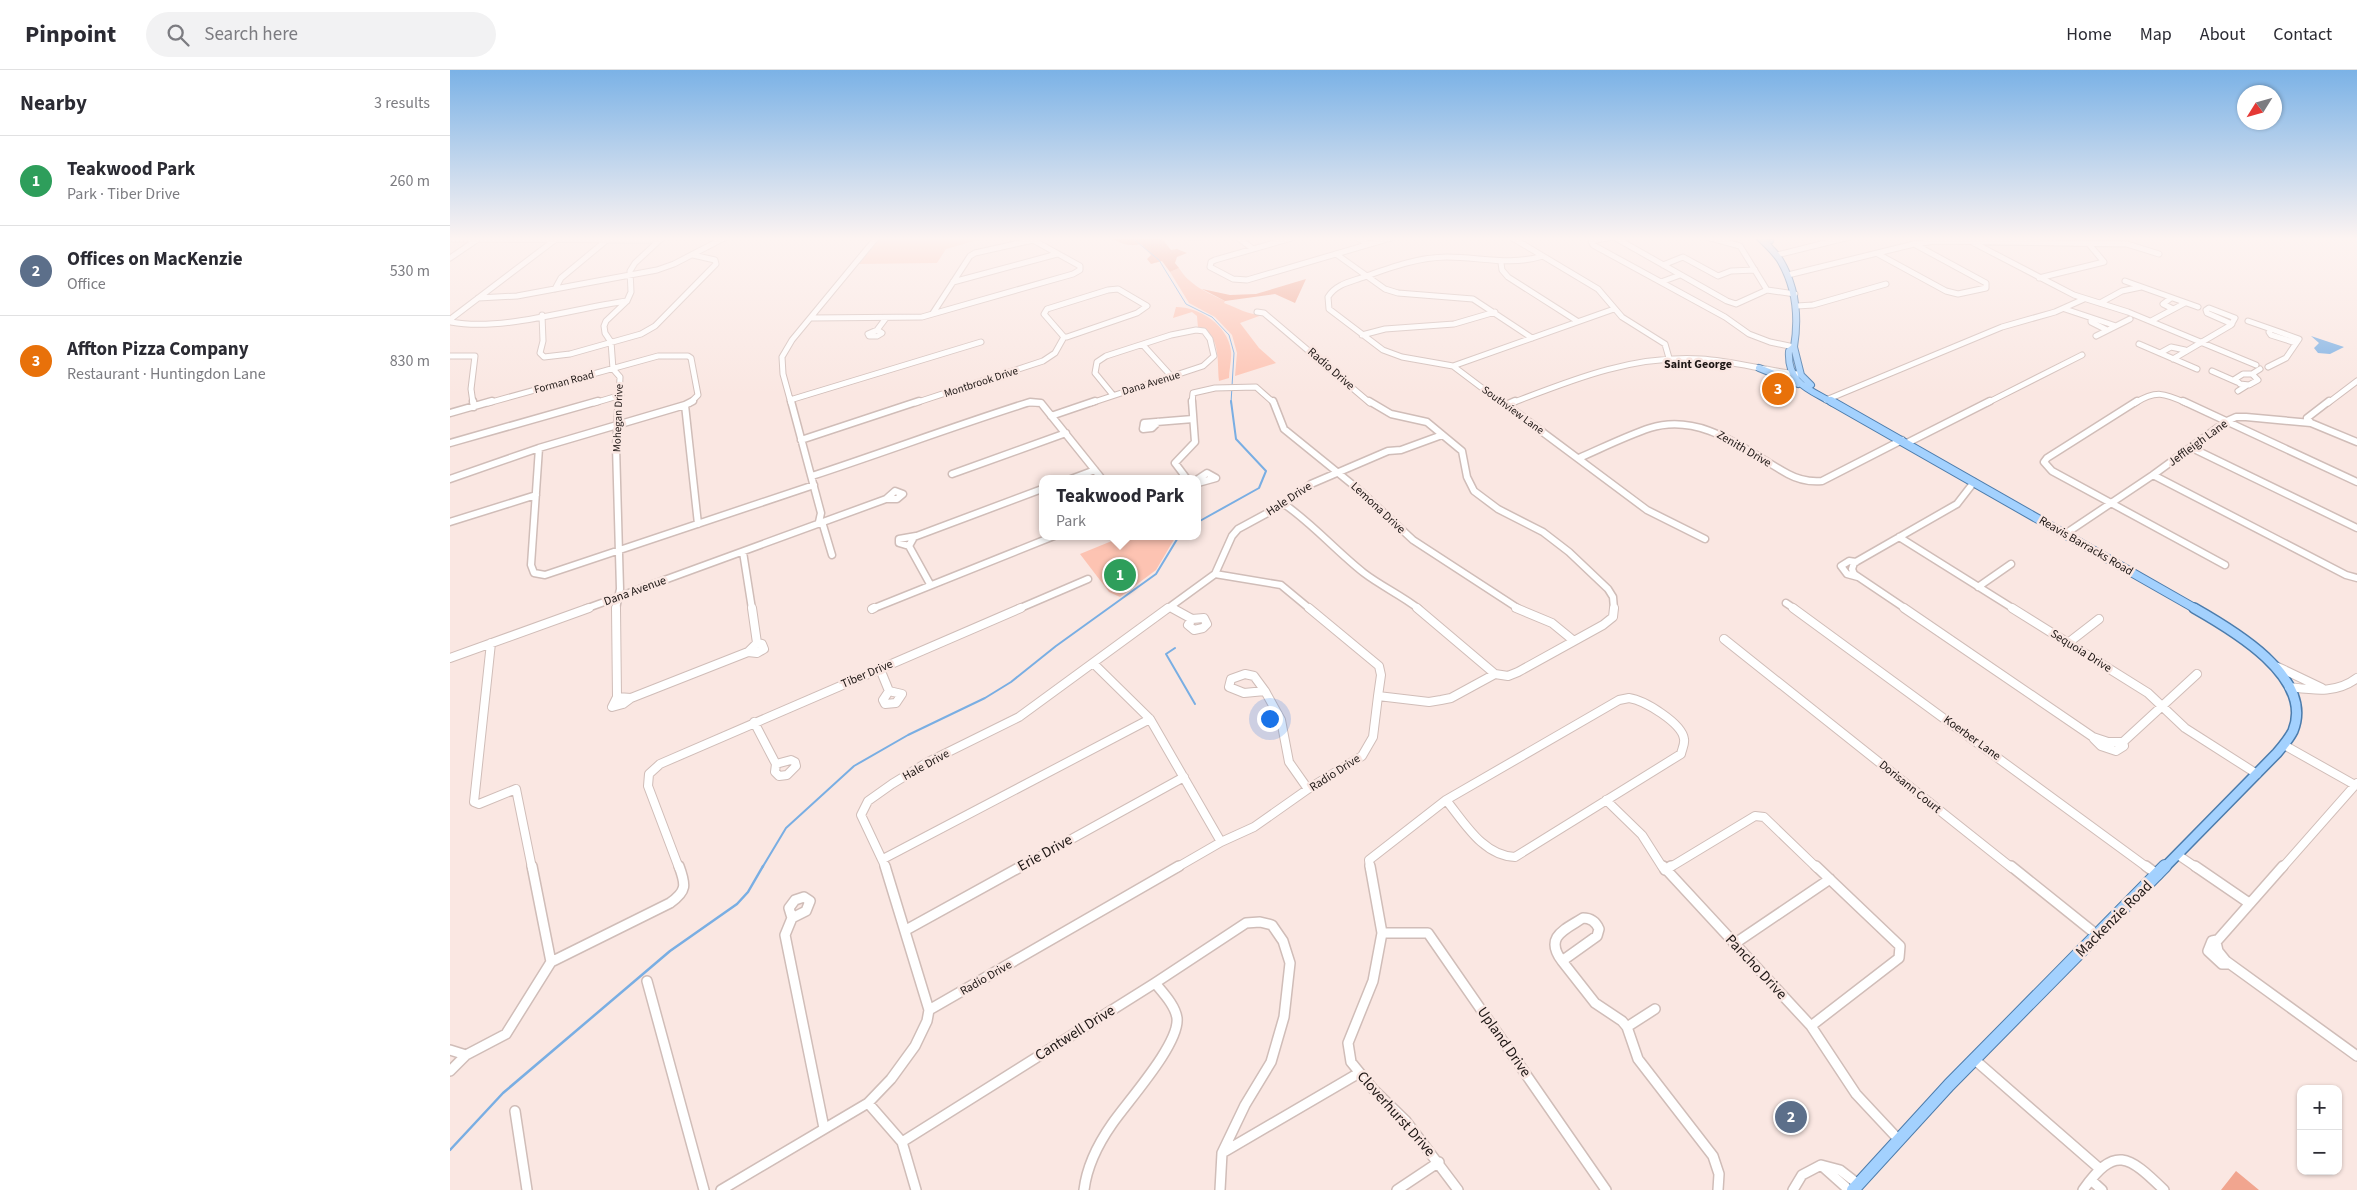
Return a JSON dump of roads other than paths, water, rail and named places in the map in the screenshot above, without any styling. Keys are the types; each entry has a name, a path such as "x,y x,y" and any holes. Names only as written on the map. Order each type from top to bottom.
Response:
{"main road":[{"path":"1793,289 1797,306 1794,346 1797,353 1799,374"},
{"path":"1775,372 1789,370 1789,351 1794,346"},
{"path":"1759,368 1801,385"},
{"name":"Reavis Barracks Road","path":"1789,370 1801,385 1829,399 2231,629 2255,647 2273,665 2289,688"},
{"name":"Reavis Barracks Road","path":"1799,374 1829,399"},
{"name":"Mackenzie Road","path":"1853,1188 1975,1060 2284,745 2291,735 2296,721 2296,708 2289,688"}],"street":[{"path":"490,289 450,319 451,322 455,324 492,324 627,300 631,289"},
{"path":"478,298 517,296 550,289"},
{"path":"542,315 541,355 551,358 641,334 655,326 691,289"},
{"path":"832,555 823,525 819,522 822,515 790,400 782,362 785,351 797,334 834,289"},
{"path":"933,313 948,289"},
{"path":"811,318 922,316 1014,289"},
{"path":"1115,289 1047,309 1044,314 1064,337 1068,338 1099,324 1140,312 1147,306 1118,289"},
{"name":"Southview Lane","path":"1334,289 1329,293 1327,302 1329,309 1383,350 1402,357 1453,366 1647,510 1705,539"},
{"path":"1386,289 1398,293 1473,300 1495,312 1532,338"},
{"path":"1527,289 1577,321"},
{"path":"1599,289 1614,309 1627,320 1663,342 1667,347 1669,358"},
{"path":"1674,289 1754,336 1794,346"},
{"path":"1708,289 1736,304 1767,290 1795,294"},
{"path":"1797,306 1813,305 1868,289"},
{"path":"1945,289 1952,293 1972,292 1982,289"},
{"path":"2063,289 2084,299 2150,321 2268,370 2268,367 2280,363 2289,356 2299,339 2248,321"},
{"path":"2100,303 2122,292 2132,289"},
{"path":"2147,289 2198,308"},
{"path":"2171,298 2163,304 2173,309"},
{"path":"1829,399 2002,327 2065,308 2084,299"},
{"name":"Mohegan Drive","path":"617,697 616,606 620,589 616,426 621,395 620,377 613,369 611,342 605,333 606,321 627,300"},
{"path":"2150,321 2185,303"},
{"path":"2065,308 2091,319 2101,320 2116,326"},
{"path":"2174,359 2185,350 2232,324 2235,318 2209,308 2206,310 2207,314 2232,324"},
{"path":"1453,366 1614,309"},
{"name":"Radio Drive","path":"930,1010 1221,842 1254,828 1308,789 1362,756 1373,737 1378,696 1429,702 1450,698 1495,674 1508,676 1518,672 1613,617 1615,606 1612,592 1545,533 1507,514 1479,496 1472,489 1462,451 1427,422 1412,417 1391,414 1374,406 1264,313 1257,312"},
{"path":"1362,335 1385,329 1454,324 1495,312"},
{"path":"876,330 886,318"},
{"path":"2091,319 2091,322 2107,330"},
{"path":"2096,336 2130,319"},
{"name":"Dana Avenue","path":"1051,416 1203,366 1214,356 1208,335 1204,331 1179,332 1143,345"},
{"name":"Montbrook Drive","path":"801,440 1043,361 1055,353 1064,337"},
{"path":"790,400 980,342"},
{"path":"2139,344 2197,369"},
{"path":"1113,395 1095,373 1097,362 1106,356 1143,345 1172,377"},
{"path":"2160,353 2171,347 2185,350"},
{"path":"450,356 476,356 471,389 474,407"},
{"name":"Forman Road","path":"450,414 658,356 691,358 698,396 694,401 685,404"},
{"name":"Zenith Drive","path":"1579,458 1660,425 1689,426 1722,434 1790,477 1816,482 1822,481 2082,356"},
{"path":"1506,405 1602,369 1628,362 1669,358 1710,360 1775,372"},
{"path":"2252,374 2258,367"},
{"path":"1789,370 1799,374"},
{"path":"2212,371 2246,386"},
{"path":"2237,382 2235,379 2243,374 2252,374 2258,380 2238,391"},
{"path":"2311,423 2307,418 2357,381"},
{"name":"Lemona Drive","path":"1193,418 1193,393 1215,388 1256,387 1273,401 1284,429 1338,472 1413,540 1445,559 1510,606 1552,623 1574,641"},
{"path":"2225,565 2052,472 2044,462 2047,458 2149,394 2156,393 2171,396 2357,482"},
{"path":"450,443 621,395"},
{"path":"812,476 920,440 955,425 1030,402 1041,403 1099,475"},
{"path":"450,479 539,448 685,404 698,524"},
{"name":"Jeffleigh Lane","path":"2066,534 2192,448 2227,421 2236,417 2311,423 2357,442"},
{"path":"1158,422 1193,418 1195,442 1175,463 1184,475"},
{"path":"952,474 1066,433"},
{"name":"Hale Drive","path":"930,1010 883,859 861,815 868,801 928,762 1019,717 1215,574 1232,536 1238,529 1284,504 1311,484 1388,451 1401,450 1442,435"},
{"path":"539,448 531,565 534,573 545,575 814,485"},
{"path":"2192,448 2357,528"},
{"path":"1082,475 1095,470"},
{"path":"1201,476 1207,473 1216,478 1201,483"},
{"path":"2153,475 2346,575 2357,583"},
{"path":"1974,482 1966,488 1961,501 1856,562 1852,569 1859,577 2094,737 2107,743 2116,744 2123,742 2197,674"},
{"path":"916,536 910,543 899,543 899,539 916,536 1039,490"},
{"path":"450,522 536,495"},
{"name":"Dana Avenue","path":"450,658 804,531 819,522 886,499"},
{"path":"1284,504 1299,514 1364,573 1402,596 1451,635 1495,674"},
{"name":"Sequoia Drive","path":"1899,537 2148,693 2161,708 2214,747 2257,774"},
{"path":"872,609 930,584 1044,540"},
{"path":"910,543 930,584"},
{"path":"631,698 617,697 613,702 612,708 623,704 631,698 748,652 757,643 743,552"},
{"path":"1856,562 1849,561 1842,566 1847,574 1859,577"},
{"path":"1978,587 2011,564"},
{"path":"1215,574 1281,585 1379,666 1381,675 1378,696"},
{"path":"2346,575 2357,578"},
{"name":"Tiber Drive","path":"551,962 670,903 681,895 685,882 648,786 649,774 670,758 1088,580"},
{"name":"Koerber Lane","path":"1786,602 2158,875"},
{"path":"1170,607 1192,619"},
{"path":"2068,643 2099,619"},
{"name":"Dorisann Court","path":"1724,639 2098,935"},
{"path":"450,1071 466,1055 506,1034 551,962 516,789 479,804 474,802 490,643"},
{"path":"1093,663 1150,719 1221,842"},
{"path":"2273,665 2327,690"},
{"path":"880,669 889,690"},
{"path":"1266,691 1244,693 1230,687 1231,679 1239,674 1249,673 1263,684 1282,722 1287,759 1299,780 1308,789"},
{"path":"2289,688 2341,689 2357,678"},
{"path":"1636,697 1648,702 1683,734 1685,740 1681,754 1515,857 1508,858 1491,852 1446,800 1618,700 1636,697"},
{"path":"883,859 1150,719"},
{"path":"754,722 776,764"},
{"path":"2094,737 2094,741 2108,750 2116,751 2124,746 2123,742"},
{"path":"2284,745 2356,784 2217,940 2212,941 2208,945 2208,951 2222,964 2230,964 2357,1056"},
{"name":"Erie Drive","path":"906,930 1184,777"},
{"name":"Cloverhurst Drive","path":"1446,800 1368,860 1382,933 1373,981 1348,1043 1351,1062 1359,1074 1406,1121 1439,1162 1458,1190"},
{"name":"Pancho Drive","path":"1606,800 1642,835 1665,870 1810,1026 1856,1094 1899,1140"},
{"path":"1665,870 1755,816 1770,822 1900,946 1899,958 1810,1026"},
{"path":"2178,854 2249,903"},
{"path":"1734,944 1830,879"},
{"path":"792,918 785,935 824,1128"},
{"path":"1562,961 1597,936 1599,928 1593,920 1583,918 1557,937 1553,946 1562,961 1596,1003 1616,1015 1627,1027 1638,1059 1713,1156 1719,1174 1718,1190"},
{"name":"Cantwell Drive","path":"902,1142 1155,983 1246,922 1272,925 1283,941 1290,963 1287,999 1280,1034 1271,1062 1245,1105 1222,1153"},
{"name":"Upland Drive","path":"1382,933 1428,933 1606,1190"},
{"path":"647,981 704,1190"},
{"path":"1084,1190 1084,1181 1089,1164 1108,1132 1166,1050 1177,1026 1172,1004 1155,983"},
{"path":"1627,1027 1654,1009"},
{"path":"721,1190 868,1103 891,1079 915,1046 925,1026 930,1010"},
{"path":"450,1050 466,1055"},
{"path":"1975,1060 2100,1169"},
{"path":"1220,1190 1222,1153 1359,1074"},
{"path":"868,1103 902,1142 916,1190"},
{"path":"515,1111 528,1190"},
{"path":"2083,1190 2100,1169 2110,1161 2119,1159 2135,1164 2164,1190"},
{"path":"1396,1190 1439,1162"},
{"path":"1793,1190 1796,1182 1806,1172 1819,1165 1853,1188"},
{"path":"2091,1180 2102,1190"}],"water":[{"path":"2311,336 2344,347 2330,354 2318,353 2314,348 2319,343"}],"waterway":[{"path":"1177,289 1186,304 1212,317 1229,335 1234,353 1231,402"},
{"path":"1201,520 1259,488 1266,471 1236,439 1231,402"},
{"path":"762,868 786,828 854,766 908,735 985,698 1011,682 1056,646 1156,574 1177,540"},
{"path":"1175,648 1166,654 1195,704"},
{"path":"450,1150 503,1093 670,951 737,904 748,892 763,866"}],"place":[{"name":"Affton Pizza Company","path":"1778,389"},
{"name":"Teakwood Park","path":"1120,575"},
{"name":"Offices on MacKenzie","path":"1791,1117"}],"district":[{"name":"Saint George","path":"1698,364"}]}
